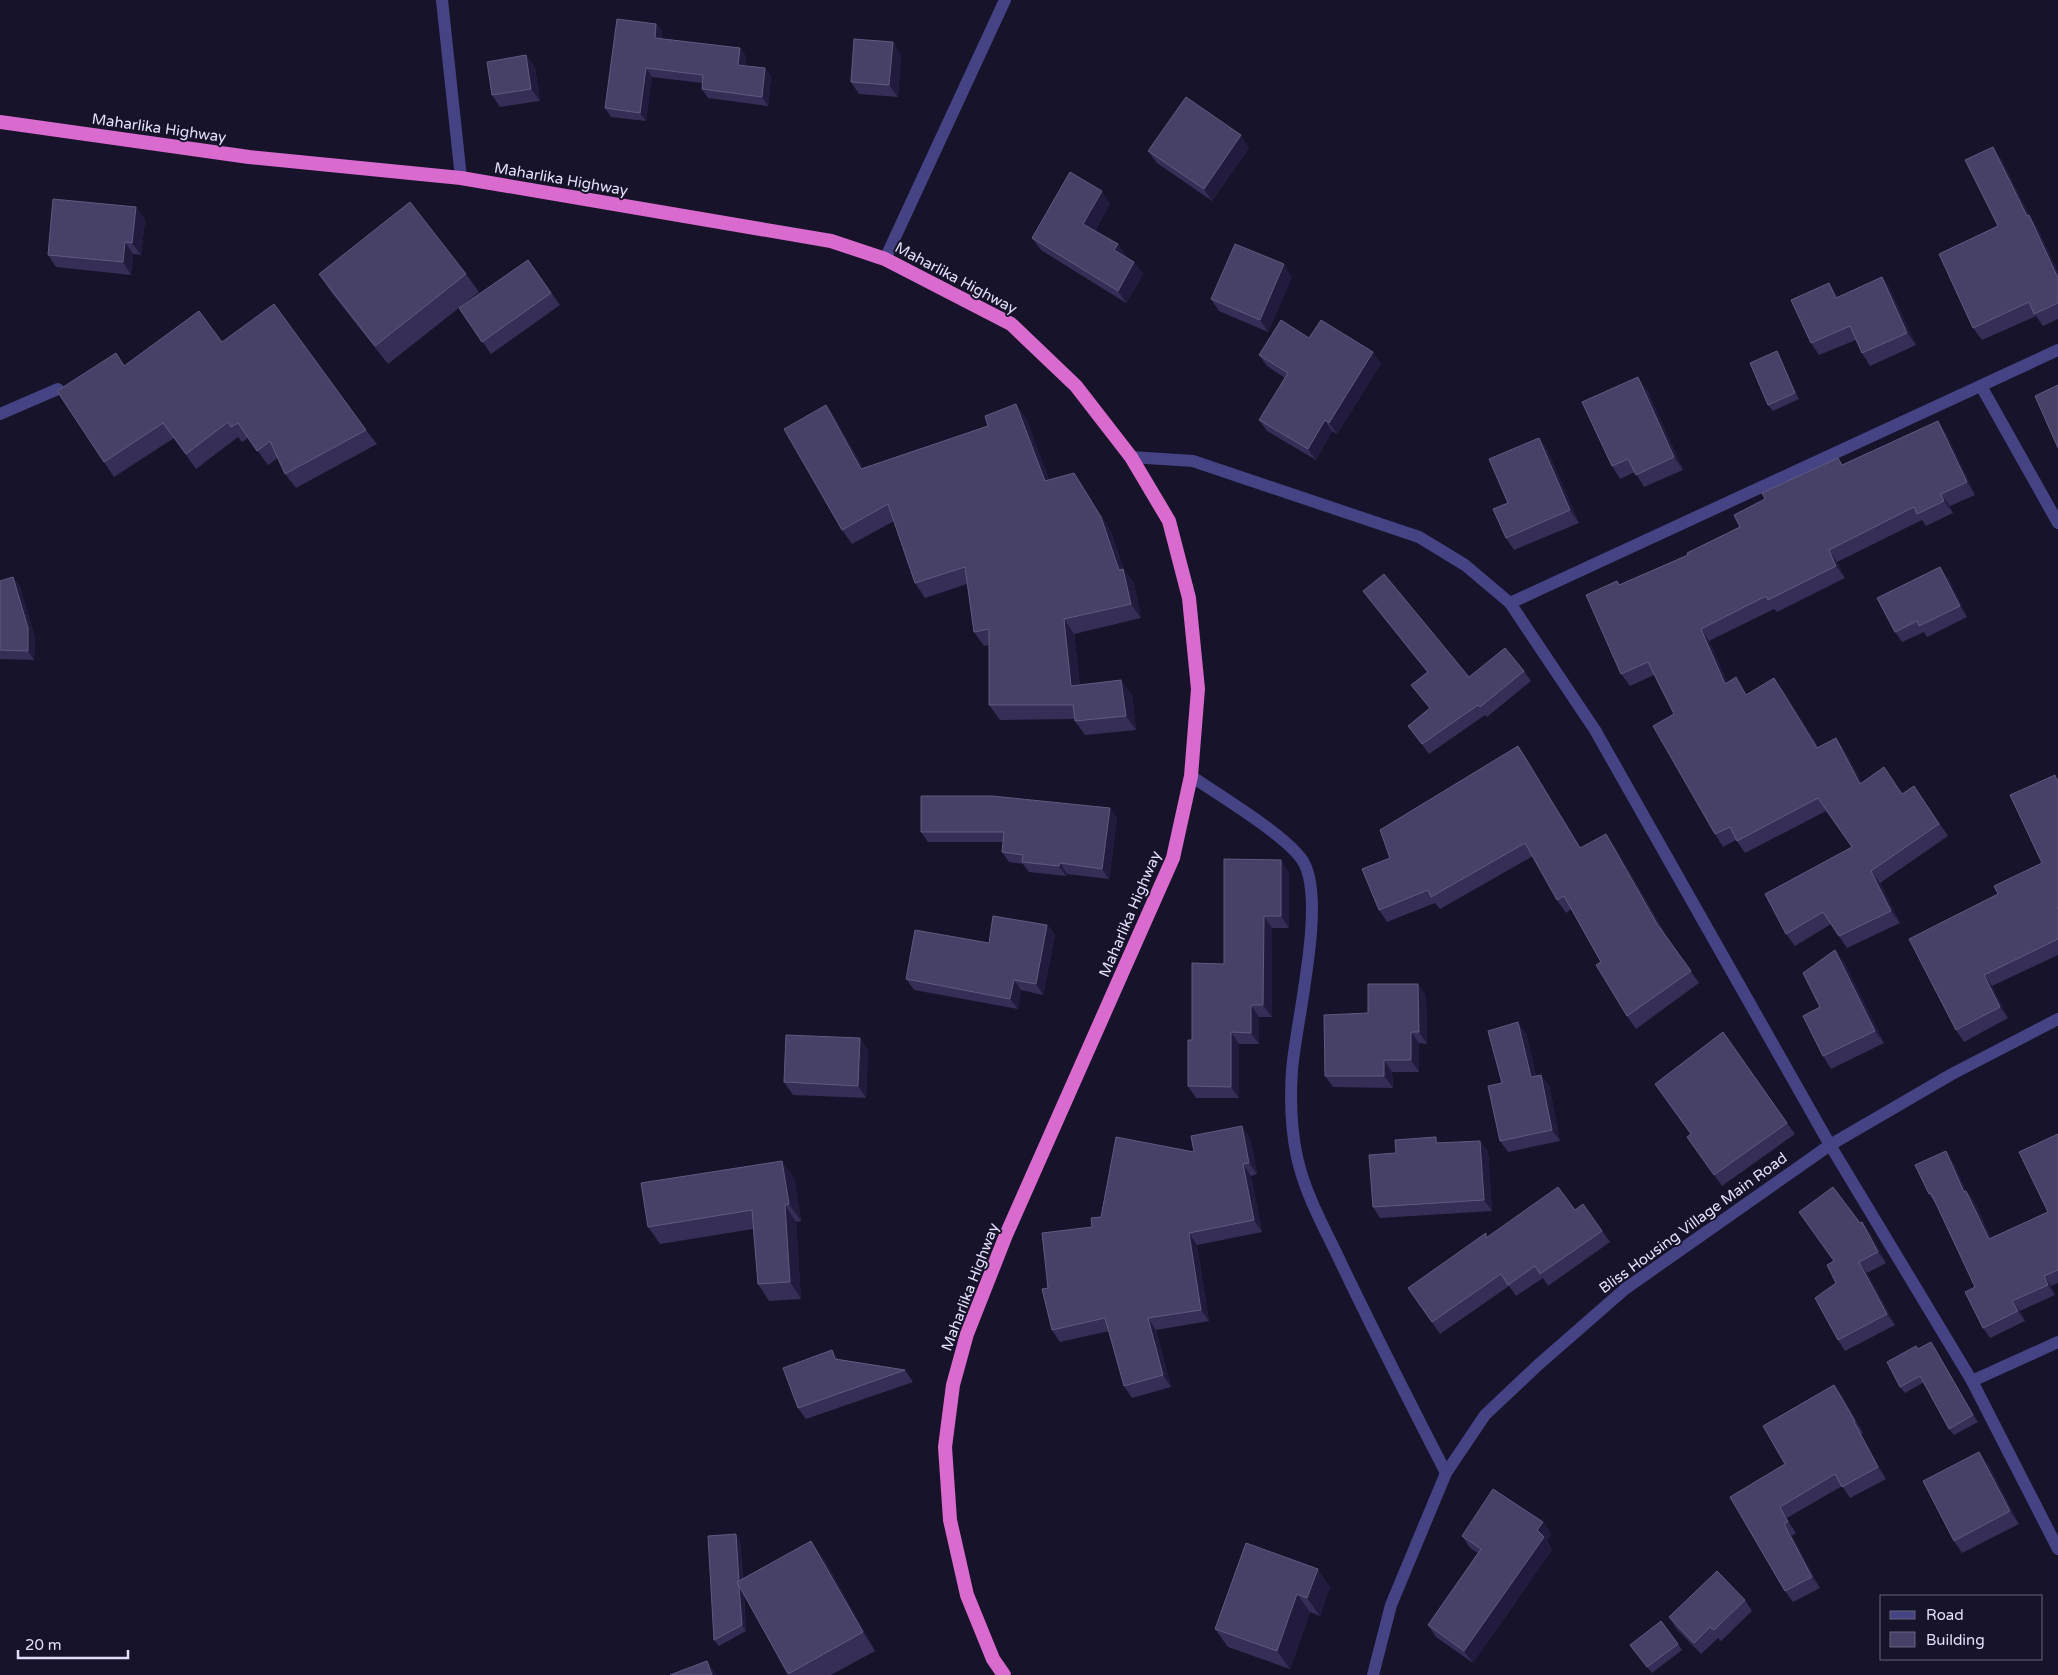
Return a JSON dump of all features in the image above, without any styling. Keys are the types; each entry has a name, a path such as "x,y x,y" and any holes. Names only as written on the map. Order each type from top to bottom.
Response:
{"highway":[{"name":"Maharlika Highway","path":"0,122 249,157 460,178 831,242 886,259 1011,324 1076,386 1131,457 1169,521 1189,598 1198,689 1191,776 1173,858 1006,1235 967,1334 953,1385 945,1447 950,1520 967,1595 993,1658 1004,1675"}],"street":[{"path":"442,0 460,178"},
{"path":"886,259 1005,0"},
{"path":"1510,603 2058,350"},
{"path":"1981,386 2058,523"},
{"path":"0,414 58,389"},
{"path":"1131,457 1193,461 1419,537 1465,565 1510,603 1595,730 1830,1145 1972,1381 2058,1549"},
{"path":"1191,776 1286,842 1304,862 1311,885 1310,946 1292,1070 1291,1114 1297,1158 1312,1200 1371,1326 1446,1473"},
{"name":"Bliss Housing Village Main Road","path":"1372,1675 1390,1605 1446,1473 1485,1415 1538,1365 1618,1296 1830,1145 1952,1074 2058,1019"},
{"path":"1972,1381 2058,1342"}],"building":[{"path":"617,19 656,24 655,38 740,48 738,65 765,68 762,97 702,89 703,75 646,68 640,113 605,108"},
{"path":"854,39 893,42 889,85 851,82"},
{"path":"526,55 531,89 492,95 487,62"},
{"path":"1186,97 1241,135 1204,189 1148,151"},
{"path":"1993,147 2027,216 2029,215 2058,278 2058,303 2034,314 2029,302 1973,328 1939,254 1998,226 1965,160"},
{"path":"1070,172 1102,191 1083,224 1118,244 1114,250 1134,262 1118,291 1032,238"},
{"path":"53,199 136,207 132,243 125,242 123,262 48,255"},
{"path":"410,202 466,274 375,346 319,274"},
{"path":"1235,244 1284,264 1260,320 1211,299"},
{"path":"528,260 551,293 482,342 459,308"},
{"path":"1882,277 1907,333 1862,353 1850,326 1811,343 1791,300 1829,283 1836,298"},
{"path":"274,304 366,430 285,474 270,441 257,451 238,423 231,427 228,422 186,454 163,423 104,462 57,391 116,353 124,366 199,311 222,342"},
{"path":"1281,320 1309,338 1321,320 1373,352 1329,423 1325,420 1308,449 1259,420 1288,373 1259,355"},
{"path":"1777,351 1795,393 1768,405 1750,363"},
{"path":"1638,377 1674,457 1636,475 1628,459 1612,466 1582,402"},
{"path":"2058,385 2058,448 2035,396"},
{"path":"1016,404 1045,481 1074,473 1101,517 1119,570 1123,569 1131,604 1064,619 1071,686 1121,680 1126,716 1075,721 1073,705 989,705 989,629 974,632 965,567 915,583 888,504 842,530 784,429 826,405 861,469 988,426 985,416"},
{"path":"1938,421 1967,482 1941,494 1944,501 1917,514 1914,507 1829,550 1836,566 1768,600 1766,596 1701,629 1725,684 1736,677 1746,695 1774,678 1817,748 1836,738 1860,784 1884,767 1902,794 1914,786 1939,824 1871,871 1891,911 1839,936 1823,912 1786,934 1765,894 1852,847 1818,798 1737,841 1730,827 1715,834 1653,726 1674,714 1648,662 1621,674 1586,595 1617,581 1619,585 1688,555 1687,553 1740,527 1734,515 1765,499 1762,493 1838,458 1842,465"},
{"path":"1539,438 1570,510 1506,538 1493,509 1508,503 1489,459"},
{"path":"1940,567 1960,606 1919,626 1917,621 1895,632 1877,598"},
{"path":"1384,574 1469,677 1505,648 1524,671 1480,707 1478,705 1422,744 1408,726 1430,708 1411,685 1428,672 1363,591"},
{"path":"13,577 28,628 28,651 0,650 0,581"},
{"path":"1518,746 1580,848 1606,834 1657,924 1691,971 1627,1016 1596,965 1601,962 1564,896 1557,900 1525,843 1431,897 1428,890 1379,910 1362,869 1390,858 1380,830"},
{"path":"2055,775 2058,783 2058,939 1984,975 2000,1007 1956,1030 1909,939 1998,894 1994,886 2042,863 2010,795"},
{"path":"921,796 992,796 1110,808 1102,869 1060,863 1059,866 1022,862 1023,855 1002,852 1004,832 921,832"},
{"path":"1224,859 1281,860 1281,916 1264,916 1263,1005 1251,1005 1251,1033 1231,1032 1231,1087 1188,1086 1188,1040 1192,1040 1192,963 1224,964"},
{"path":"993,916 1047,925 1036,984 1014,980 1010,999 906,979 915,930 989,943"},
{"path":"1835,950 1875,1031 1823,1056 1803,1016 1820,1007 1803,973"},
{"path":"1368,984 1418,984 1419,1032 1411,1032 1411,1060 1384,1060 1384,1076 1325,1076 1324,1015 1368,1013"},
{"path":"1518,1022 1531,1077 1541,1075 1552,1130 1500,1141 1488,1086 1502,1083 1488,1031"},
{"path":"1723,1032 1787,1123 1714,1175 1687,1137 1691,1134 1655,1084"},
{"path":"786,1035 860,1038 858,1086 784,1082"},
{"path":"1242,1126 1249,1163 1243,1164 1254,1220 1189,1233 1201,1310 1148,1318 1163,1375 1124,1386 1105,1318 1052,1330 1042,1289 1048,1288 1042,1233 1092,1227 1091,1218 1101,1217 1116,1137 1194,1152 1191,1136"},
{"path":"2058,1134 2058,1270 2044,1276 2048,1285 2012,1301 2018,1311 1983,1328 1965,1292 1975,1287 1931,1193 1929,1194 1915,1165 1946,1151 1964,1192 1966,1191 1989,1239 2048,1212 2019,1152"},
{"path":"1436,1137 1436,1143 1480,1141 1484,1200 1373,1207 1369,1155 1396,1153 1395,1140"},
{"path":"782,1161 789,1204 785,1205 790,1282 758,1284 752,1210 648,1227 641,1183"},
{"path":"1558,1187 1575,1210 1583,1204 1602,1231 1540,1274 1535,1266 1508,1285 1501,1274 1432,1322 1408,1288 1486,1233 1486,1238"},
{"path":"1833,1187 1860,1223 1862,1222 1878,1252 1859,1262 1887,1314 1838,1340 1815,1298 1836,1283 1827,1265 1834,1261 1799,1212"},
{"path":"1931,1342 1973,1415 1949,1429 1920,1376 1900,1387 1887,1362 1916,1346 1918,1349"},
{"path":"832,1350 835,1359 905,1370 798,1408 783,1368"},
{"path":"1834,1385 1878,1467 1842,1487 1835,1474 1780,1507 1788,1522 1784,1524 1812,1577 1785,1591 1730,1497 1785,1464 1763,1426"},
{"path":"1979,1452 2010,1511 1954,1541 1923,1481"},
{"path":"1493,1489 1543,1522 1537,1530 1544,1537 1464,1651 1428,1625 1481,1549 1462,1536"},
{"path":"736,1534 739,1581 737,1582 742,1625 714,1640 708,1536"},
{"path":"811,1541 863,1632 788,1674 737,1582"},
{"path":"1246,1543 1318,1569 1307,1598 1297,1594 1277,1651 1215,1629"},
{"path":"1717,1571 1745,1600 1714,1630 1710,1627 1694,1643 1669,1617"},
{"path":"1661,1621 1678,1644 1647,1667 1630,1645"},
{"path":"707,1661 712,1675 670,1675"}]}
